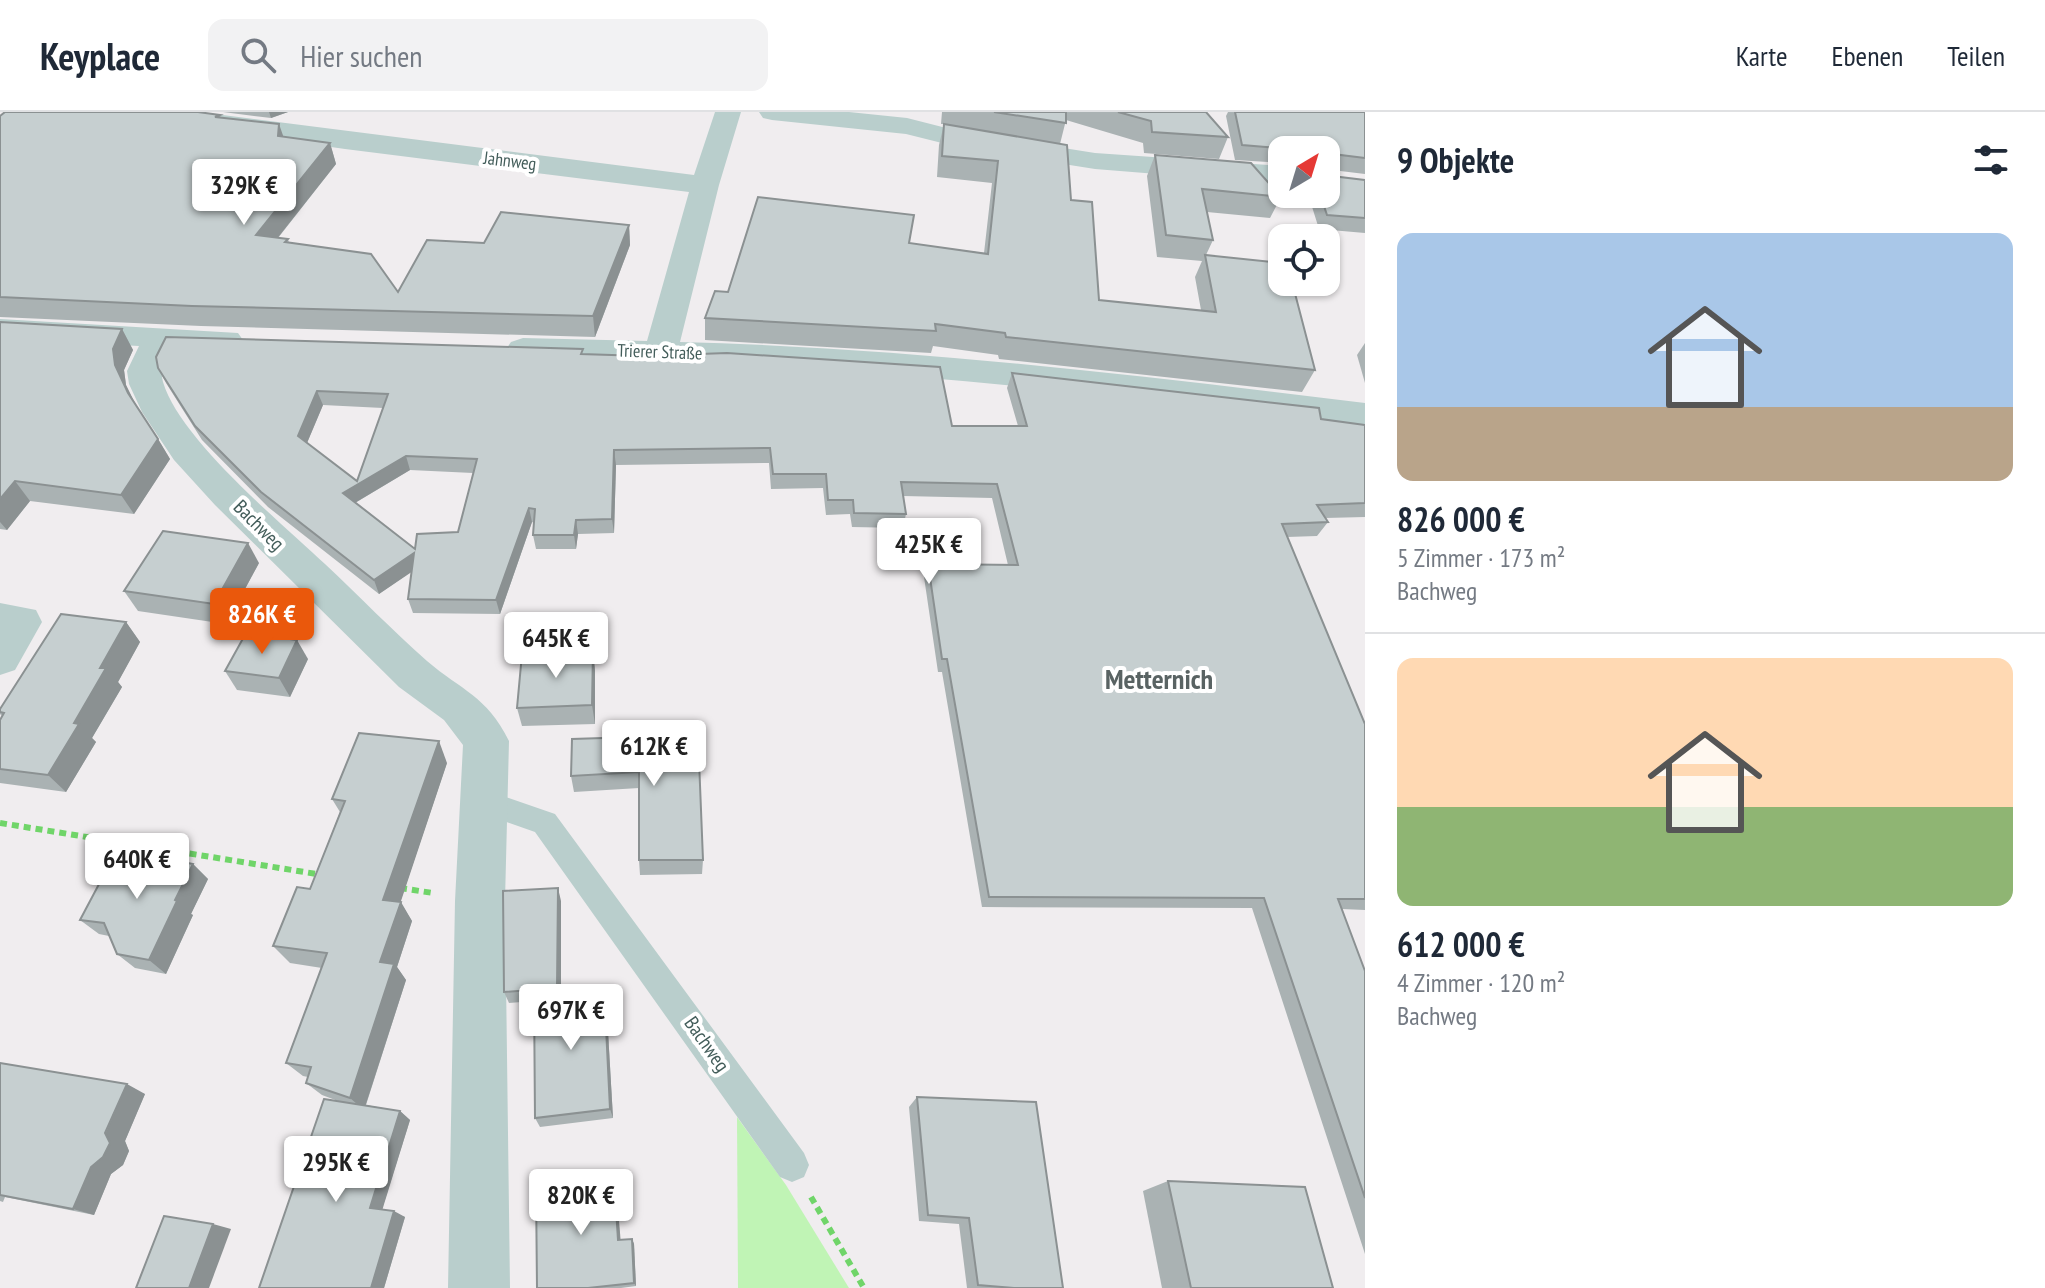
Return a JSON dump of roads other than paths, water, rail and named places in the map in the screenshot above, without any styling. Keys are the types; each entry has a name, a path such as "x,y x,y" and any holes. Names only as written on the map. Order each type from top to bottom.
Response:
{"street":[{"name":"Jahnweg","path":"143,112 353,131 705,185"},
{"path":"661,352 705,185 728,112"},
{"path":"772,112 907,126 962,140 1095,161 1268,174"},
{"path":"0,329 159,339 252,341"},
{"name":"Bachweg","path":"159,339 144,371 146,384 160,412 187,451 269,536 414,675 460,707 486,741 480,901 479,1288"},
{"name":"Trierer Straße","path":"486,348 806,358 954,369 1101,383 1365,415"},
{"path":"0,619 21,622 0,658"}],"lane":[{"name":"Bachweg","path":"483,801 545,823 792,1165"}],"district":[{"name":"Metternich","path":"1159,679"}]}
